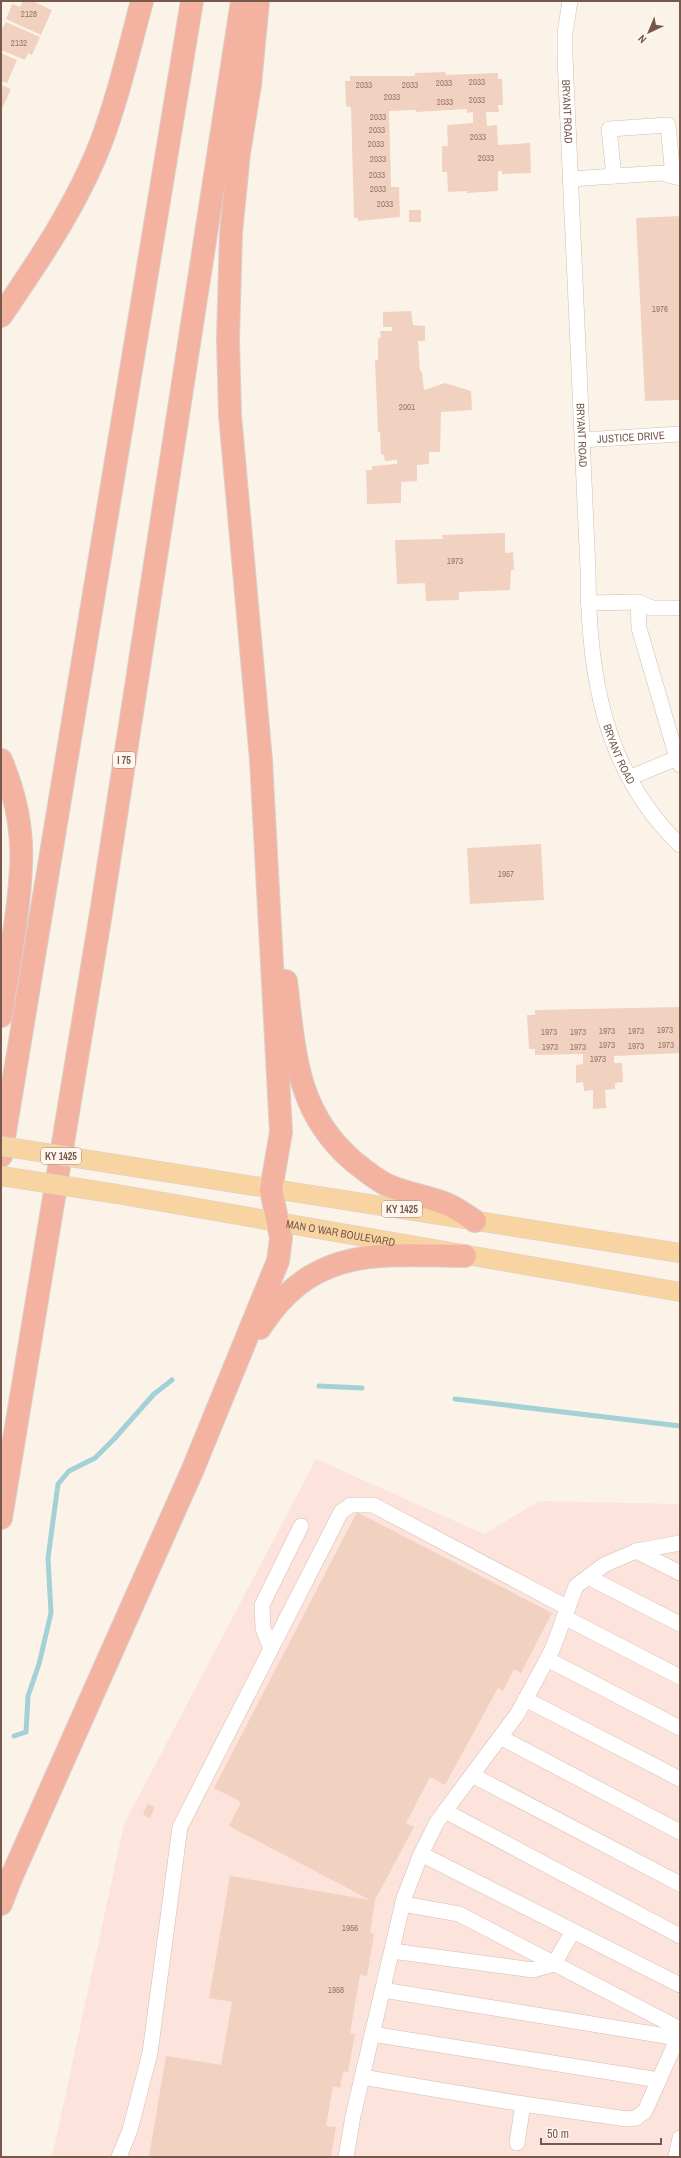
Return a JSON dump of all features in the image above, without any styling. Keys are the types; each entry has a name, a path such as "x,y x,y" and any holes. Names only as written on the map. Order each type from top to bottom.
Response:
{"highway":[{"path":"1,316 37,262 75,199 100,145 119,89 142,1"},
{"path":"1,1156 192,1"},
{"name":"I 75","path":"1,1518 101,913 242,1"},
{"path":"1,1904 14,1871 193,1469 278,1261 282,1238 271,1190 281,1132 262,793 230,415 228,339 231,233 239,153 250,85 258,1"},
{"path":"1,760 11,785 19,828 21,867 1,1016"},
{"path":"262,793 296,1057 302,1086 312,1110 325,1132 341,1150 379,1179 412,1195 449,1205 475,1221"},
{"path":"228,1383 256,1335 276,1305 301,1282 315,1273 332,1264 373,1255 465,1256"}],"main road":[{"name":"KY 1425","path":"1,1146 271,1190 680,1253"},
{"name":"MAN O WAR BOULEVARD","path":"1,1176 117,1194 527,1267 680,1292"}],"street":[{"name":"BRYANT ROAD","path":"570,1 565,33 565,57 588,603 592,661 602,711 609,734 629,778 644,802 680,845"},
{"path":"570,179 661,174 677,177 668,126 610,130 614,176"},
{"name":"JUSTICE DRIVE","path":"582,440 680,434"},
{"path":"629,778 679,760 639,628 638,602"},
{"path":"588,603 638,602 652,608 680,608"},
{"path":"119,2157 130,2130 150,2052 180,1827 341,1512 351,1505 373,1505 680,1677"},
{"path":"271,1649 263,1628 262,1605 301,1526"},
{"path":"346,2157 362,2077 403,1904 421,1854 437,1822 500,1737 525,1699 547,1659 576,1586 604,1565 636,1551 680,1543"},
{"path":"636,1551 680,1572"},
{"path":"588,1577 680,1624"},
{"path":"547,1659 680,1728"},
{"path":"525,1699 680,1779"},
{"path":"500,1737 680,1832"},
{"path":"472,1775 680,1884"},
{"path":"445,1811 680,1936"},
{"path":"421,1854 680,1985"},
{"path":"403,1904 459,1914 554,1964 679,2033"},
{"path":"392,1951 532,1970 554,1964 573,1931"},
{"path":"383,1990 679,2033"},
{"path":"362,2077 523,2104 627,2119 636,2118 645,2111 679,2033"},
{"path":"372,2034 659,2080"},
{"path":"517,2143 523,2104"},
{"path":"676,2157 680,2138"}],"shaded area":[{"path":"316,1459 484,1534 539,1501 680,1504 680,2157 52,2157 124,1824"}],"building":[{"path":"23,1 32,1 52,10 41,35 6,19 12,4 20,7"},
{"path":"6,22 40,37 32,55 28,53 25,60 1,50 1,31"},
{"path":"1,53 17,60 7,83 1,81"},
{"path":"445,72 446,75 498,73 498,79 502,79 503,105 498,105 499,112 486,112 487,126 497,125 498,145 530,143 531,173 502,174 502,171 498,171 498,191 467,193 467,191 448,192 447,172 442,172 442,146 448,146 447,125 473,123 473,112 467,113 467,109 416,112 416,110 389,111 391,187 399,187 400,217 358,221 358,218 354,218 351,107 346,106 345,81 350,81 350,76 415,76 415,73"},
{"path":"1,85 11,89 1,111"},
{"path":"409,210 421,210 421,222 409,222"},
{"path":"680,216 680,400 645,401 636,218"},
{"path":"411,311 413,325 425,326 425,341 418,341 420,371 422,372 424,390 445,383 471,391 472,410 441,412 440,452 429,452 429,464 417,465 417,481 401,482 401,503 367,504 366,470 372,470 372,466 397,464 397,460 385,461 384,455 381,454 380,432 378,432 375,360 378,360 378,338 381,338 380,331 392,331 392,327 383,327 383,312"},
{"path":"505,533 505,553 513,552 514,570 511,570 510,590 459,592 459,600 426,601 425,583 397,584 395,540 443,539 442,535"},
{"path":"541,844 544,900 470,904 467,848"},
{"path":"680,1007 680,1053 614,1056 614,1063 622,1063 623,1082 615,1083 615,1089 605,1090 606,1108 593,1109 593,1090 584,1091 583,1082 576,1083 576,1065 583,1064 583,1054 535,1055 535,1049 529,1049 527,1015 535,1015 535,1010"},
{"path":"357,1512 552,1613 521,1673 514,1669 503,1691 498,1688 445,1785 430,1777 406,1823 414,1827 375,1900 370,1933 374,1934 367,1976 360,1975 350,2033 355,2034 348,2072 343,2071 340,2088 333,2086 326,2126 336,2127 331,2157 149,2157 166,2056 221,2065 232,2002 209,1998 230,1876 370,1900 229,1826 241,1802 214,1788"},
{"path":"147,1804 155,1807 150,1818 143,1815"}],"waterway":[{"path":"14,1736 26,1732 28,1696 39,1664 51,1613 48,1558 58,1484 69,1471 95,1458 154,1394 172,1380"},
{"path":"319,1386 362,1388"},
{"path":"455,1399 680,1426"}]}
